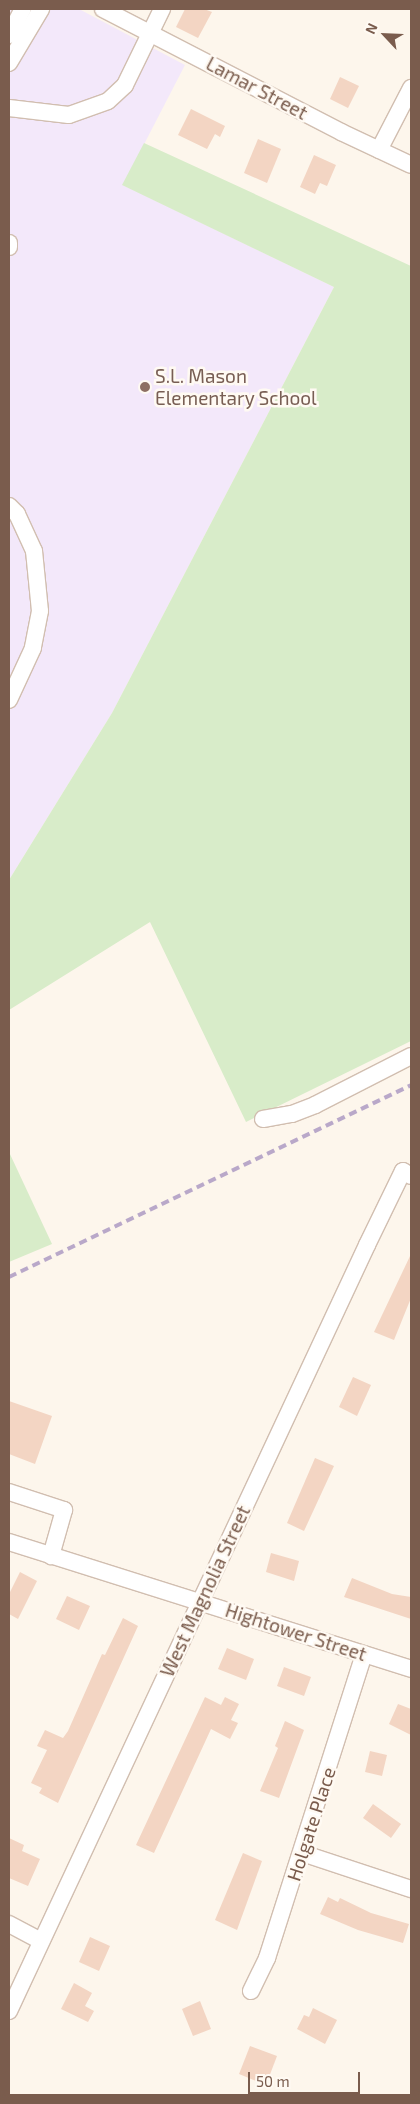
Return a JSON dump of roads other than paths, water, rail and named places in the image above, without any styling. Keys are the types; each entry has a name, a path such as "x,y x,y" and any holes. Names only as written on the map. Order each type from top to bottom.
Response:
{"street":[{"path":"9,35 23,9"},
{"path":"9,62 41,9"},
{"name":"Lamar Street","path":"104,9 411,165"},
{"path":"9,111 69,115 108,101 125,85 149,32 162,9"},
{"path":"379,150 411,88"},
{"path":"9,506 17,514 34,551 40,611 34,648 9,700"},
{"path":"263,1119 292,1114 315,1105 411,1056"},
{"name":"West Magnolia Street","path":"9,2011 201,1603 407,1173"},
{"path":"9,1492 64,1510 51,1556"},
{"name":"Hightower Street","path":"9,1542 411,1669"},
{"name":"Holgate Place","path":"251,1991 267,1958 364,1654"},
{"path":"302,1853 411,1889"},
{"path":"9,1924 41,1941"}],"railway":[{"path":"9,1277 411,1085"}],"place":[{"name":"S.L. Mason Elementary School","path":"145,387"}]}
